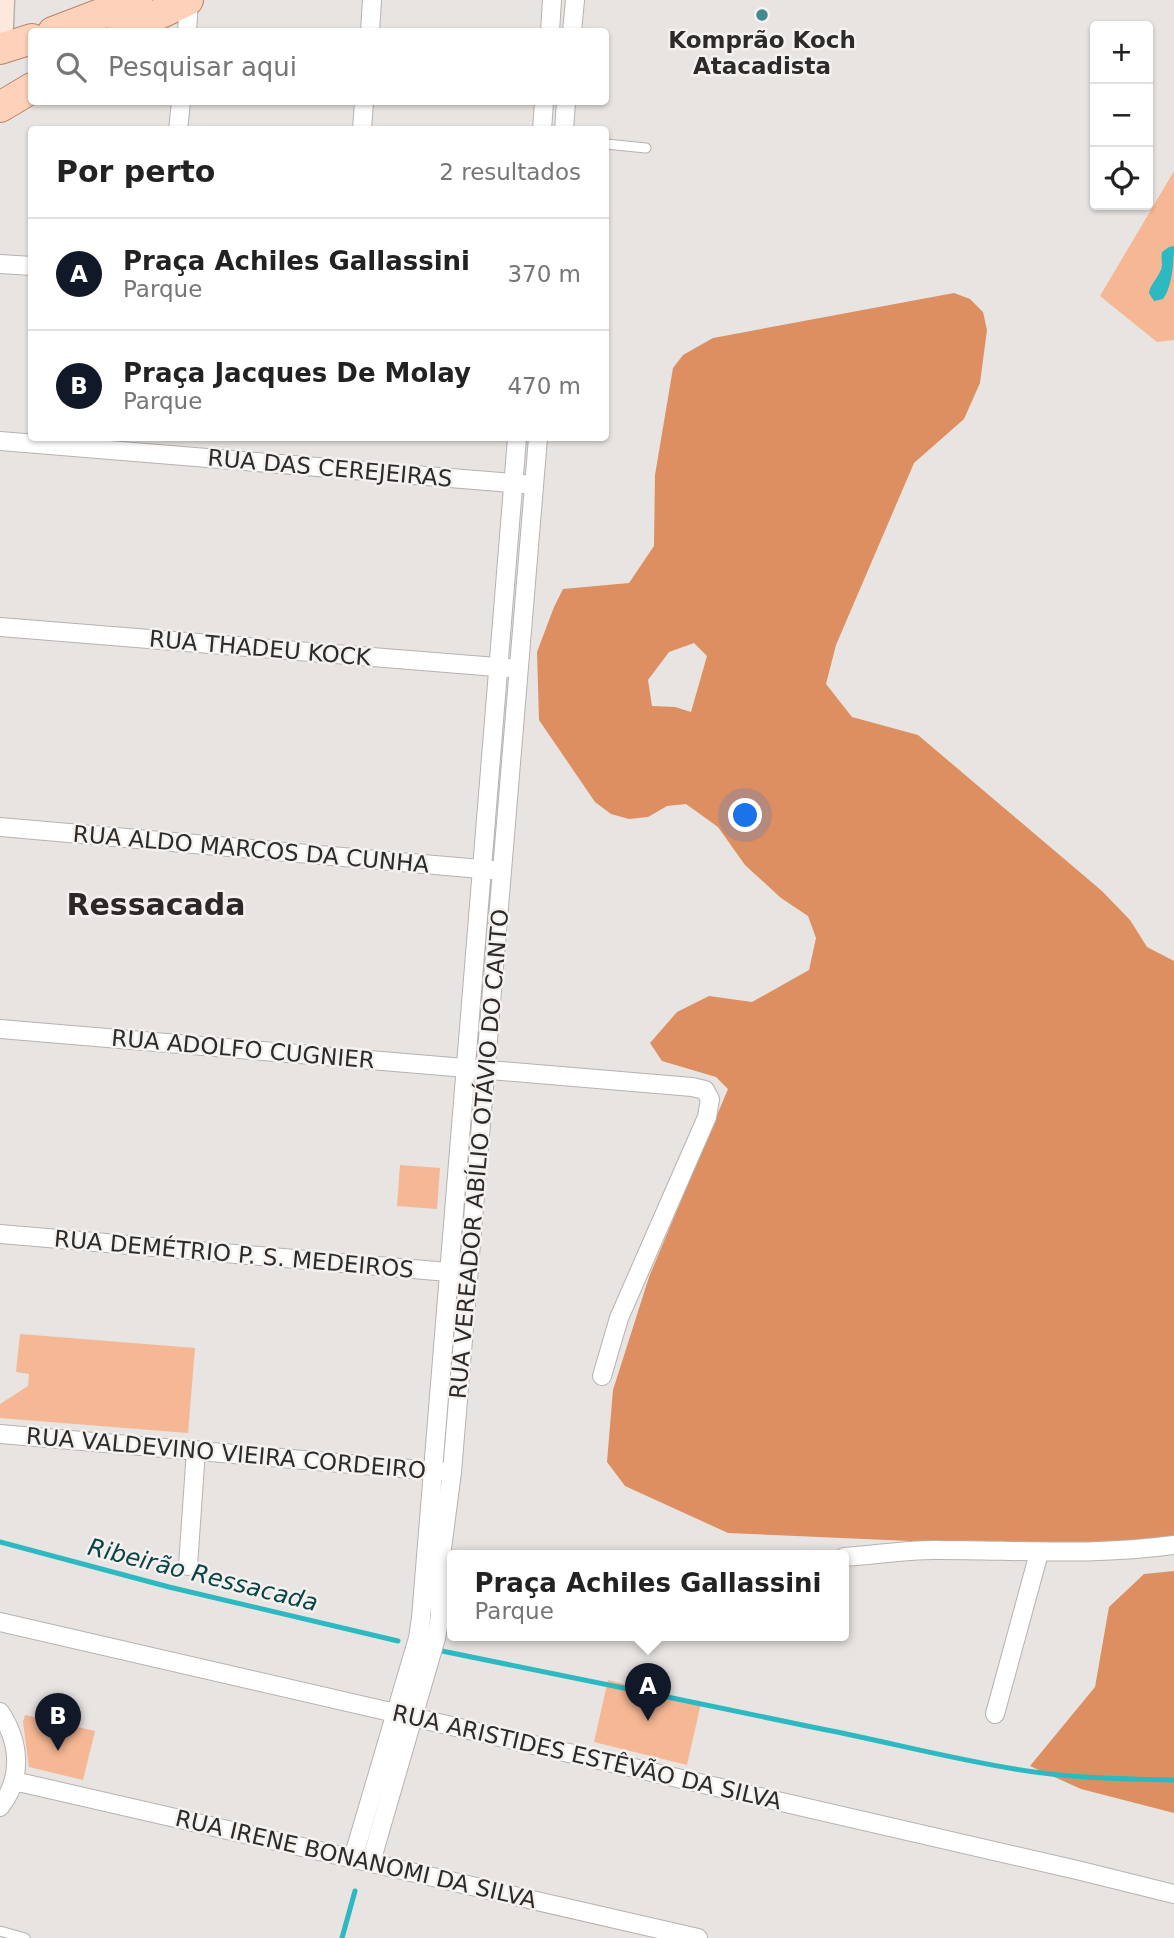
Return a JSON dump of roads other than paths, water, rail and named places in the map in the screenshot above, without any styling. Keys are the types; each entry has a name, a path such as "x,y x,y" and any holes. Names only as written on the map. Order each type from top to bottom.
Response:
{"main road":[{"path":"0,26 1,0"},
{"path":"60,28 89,10 138,0"},
{"path":"130,28 189,0"},
{"path":"0,49 28,40"},
{"path":"0,107 28,90"}],"street":[{"path":"187,28 189,0"},
{"path":"370,28 372,0"},
{"path":"550,28 552,0"},
{"path":"572,28 575,0"},
{"path":"178,126 181,105"},
{"path":"362,126 364,105"},
{"path":"543,116 565,116"},
{"path":"0,264 28,266"},
{"name":"RUA DAS CEREJEIRAS","path":"0,441 534,485"},
{"name":"RUA VEREADOR ABÍLIO OTÁVIO DO CANTO","path":"439,1565 433,1471 517,441"},
{"name":"RUA VEREADOR ABÍLIO OTÁVIO DO CANTO","path":"362,1860 405,1714 418,1638 439,1565 452,1472 538,441"},
{"name":"RUA THADEU KOCK","path":"0,627 519,669"},
{"name":"RUA ALDO MARCOS DA CUNHA","path":"0,827 502,871"},
{"name":"RUA ADOLFO CUGNIER","path":"0,1029 466,1067 705,1090 710,1099 707,1117 619,1318 602,1376"},
{"name":"RUA DEMÉTRIO P. S. MEDEIROS","path":"0,1234 469,1274"},
{"name":"RUA VALDEVINO VIEIRA CORDEIRO","path":"0,1434 452,1472"},
{"path":"188,1566 196,1450"},
{"path":"849,1558 937,1550 1039,1553 1139,1550 1174,1545"},
{"path":"995,1714 1039,1553"},
{"name":"RUA ARISTIDES ESTÊVÃO DA SILVA","path":"0,1622 1174,1894"},
{"path":"0,1712 14,1741 17,1762 14,1781 0,1807"},
{"name":"RUA IRENE BONANOMI DA SILVA","path":"14,1781 698,1938"}],"lane":[{"path":"609,144 646,148"},
{"path":"0,1931 26,1938"}],"water":[{"path":"1174,246 1169,288 1163,299 1154,301 1149,293 1161,269 1162,252"}],"waterway":[{"name":"Ribeirão Ressacada","path":"0,1542 169,1587 398,1641"},
{"path":"442,1651 990,1765 1074,1776 1174,1780"},
{"path":"342,1938 355,1891"}],"place":[{"name":"Komprão Koch Atacadista","path":"762,15"},
{"name":"Praça Achiles Gallassini","path":"648,1721"},
{"name":"Praça Jacques De Molay","path":"58,1751"}],"district":[{"name":"Ressacada","path":"156,904"}]}
